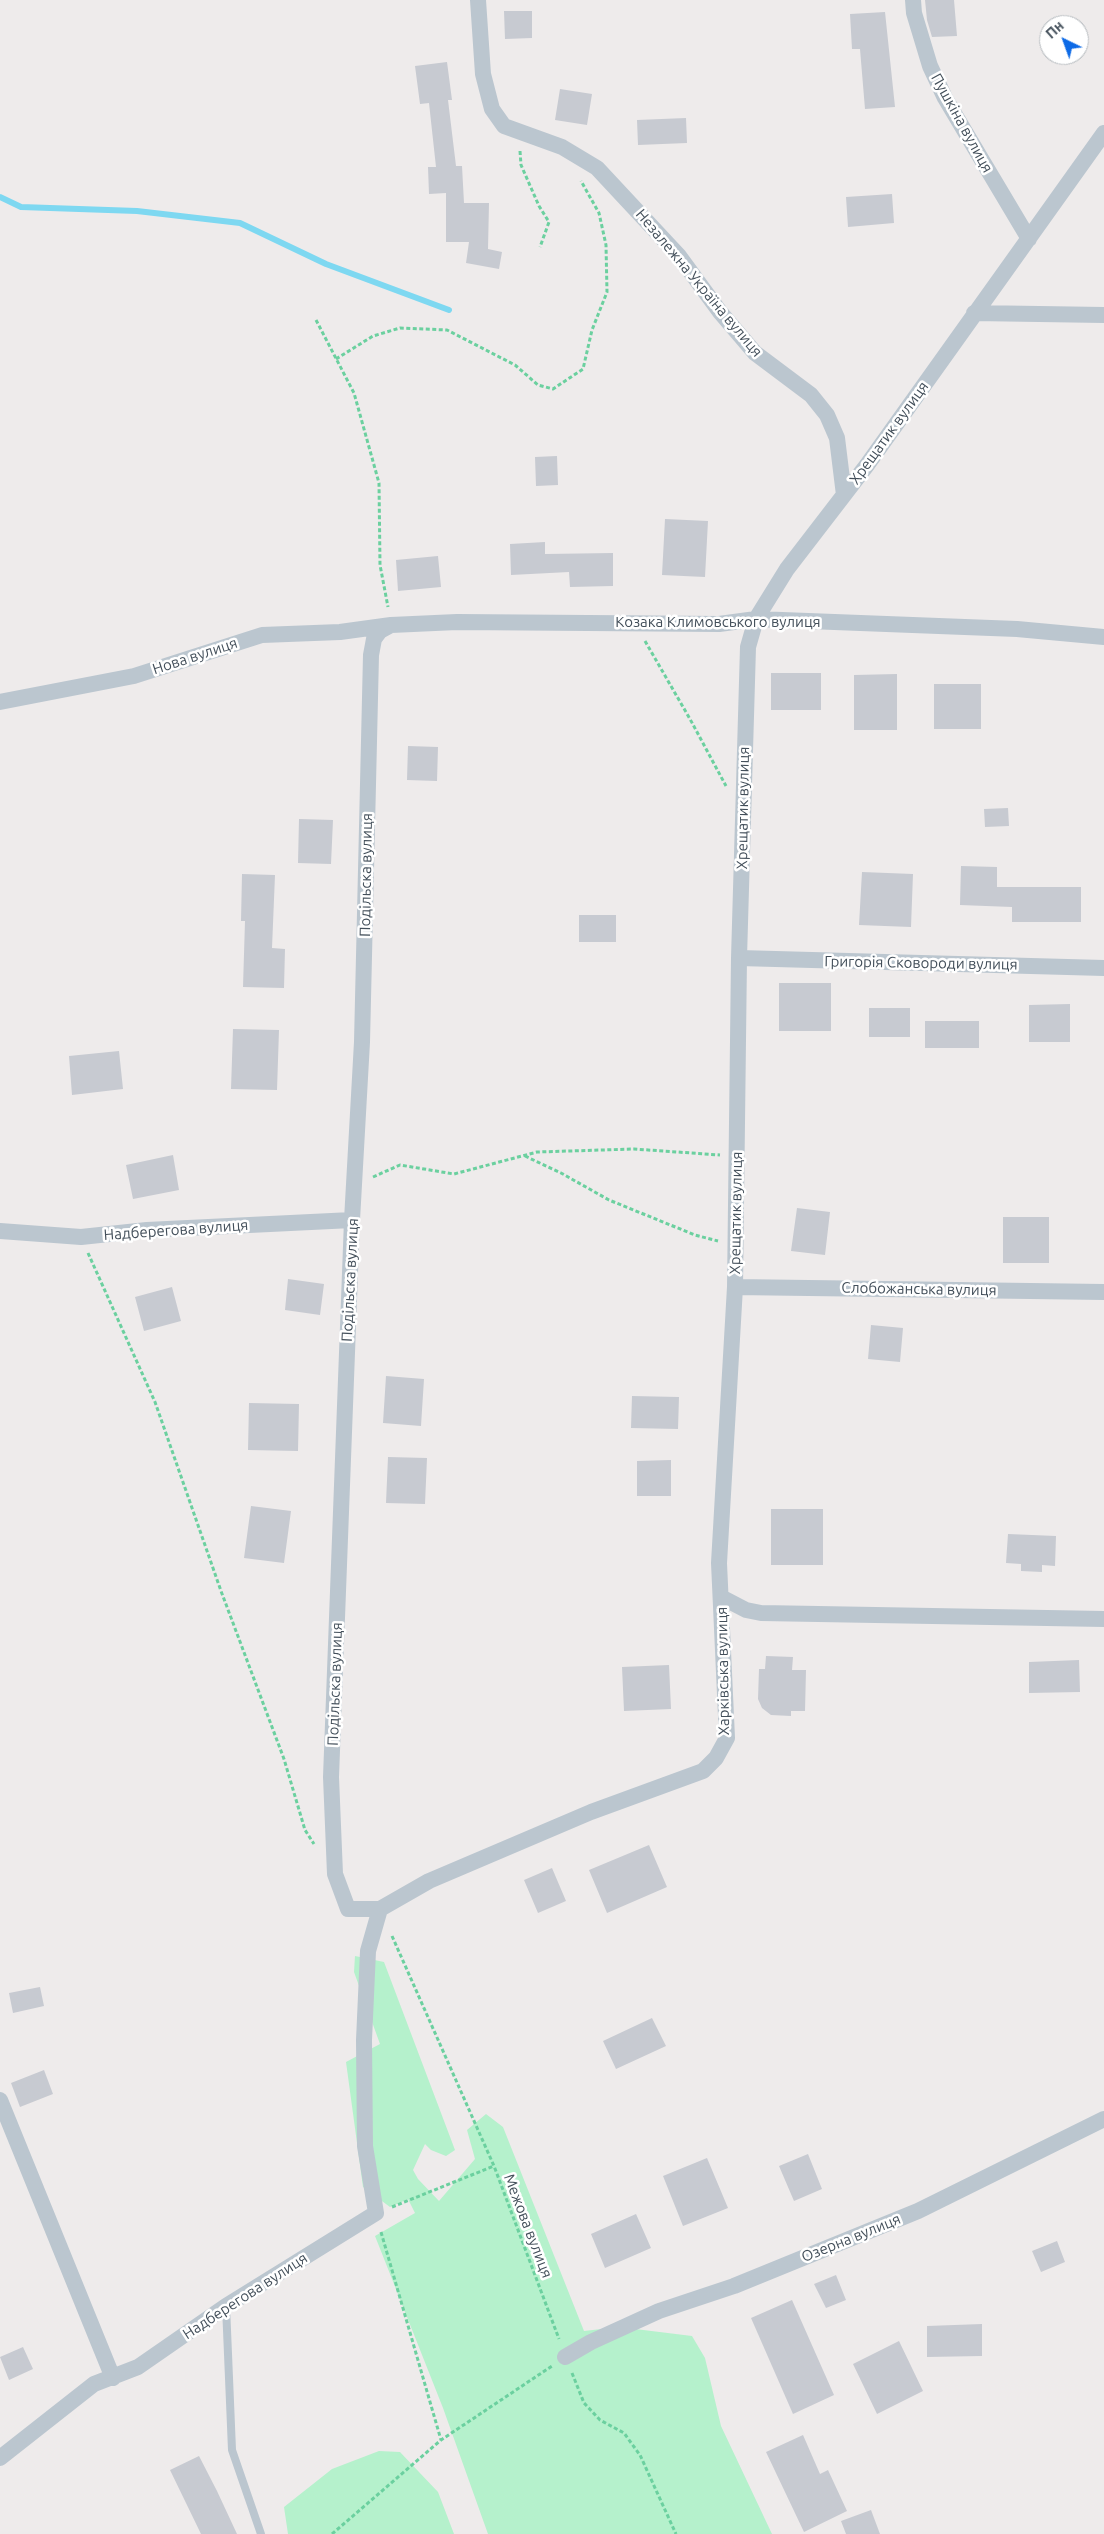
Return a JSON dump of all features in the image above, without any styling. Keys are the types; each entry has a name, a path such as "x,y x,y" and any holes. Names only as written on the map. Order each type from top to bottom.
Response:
{"street":[{"name":"Незалежна Україна вулиця","path":"478,0 483,74 492,109 504,126 562,147 608,176 680,256 720,312 755,353 811,395 827,416 837,438 844,495"},
{"name":"Пушкіна вулиця","path":"913,0 914,13 930,66 945,98 1029,239"},
{"name":"Хрещатик вулиця","path":"721,1597 719,1563 735,1287 739,958 744,820 745,688 748,647 756,619 787,569 844,495 1104,133"},
{"path":"974,313 1104,316"},
{"name":"Козака Климовського вулиця","path":"391,625 457,622 719,624 756,619 1017,629 1104,637"},
{"name":"Нова вулиця","path":"0,702 134,676 262,635 340,632 391,625"},
{"name":"Подільска вулиця","path":"380,1908 348,1909 335,1874 331,1777 353,1213 362,1042 371,655 374,639 380,631 391,625"},
{"name":"Григорія Сковороди вулиця","path":"739,958 1104,968"},
{"name":"Надберегова вулиця","path":"0,1230 81,1237 353,1213"},
{"name":"Слобожанська вулиця","path":"735,1287 1104,1292"},
{"name":"Харківська вулиця","path":"380,1908 428,1881 591,1812 703,1771 716,1758 726,1738 721,1597 746,1610 761,1613 1104,1619"},
{"path":"376,2213 365,2146 364,2040 368,1951 380,1908"},
{"path":"0,2100 113,2378"},
{"name":"Озерна вулиця","path":"565,2357 591,2342 658,2311 734,2286 918,2211 1104,2119"},
{"name":"Надберегова вулиця","path":"0,2458 94,2384 138,2367 226,2306 376,2213"}],"lane":[{"path":"226,2306 232,2450 260,2534"}],"path":[{"path":"519,132 522,165 539,206 550,222 540,247"},
{"path":"336,359 373,336 400,328 447,330 515,365 538,385 553,389 583,369 592,330 607,292 606,245 599,213 580,180"},
{"path":"316,320 354,394 379,483 380,565 391,625"},
{"path":"634,623 690,719 744,820"},
{"path":"353,1213 373,1177 400,1165 454,1174 537,1152 634,1149 737,1157"},
{"path":"525,1156 561,1172 609,1200 695,1235 735,1245"},
{"path":"81,1237 155,1402 221,1592 284,1759 305,1830 315,1845"},
{"name":"Межова вулиця","path":"380,1908 494,2166 584,2403 600,2420 624,2433 640,2455 676,2534"},
{"path":"441,2440 376,2213 494,2166"},
{"path":"332,2534 441,2440 565,2357"}],"green space":[{"path":"355,1956 384,1962 455,2150 446,2156 431,2150 425,2144 413,2170 418,2179 439,2201 475,2159 467,2130 486,2114 503,2127 584,2331 619,2327 692,2336 705,2358 721,2426 772,2534 488,2534 443,2408 375,2236 415,2213 408,2199 390,2207 363,2187 346,2062 380,2044 354,1972"},
{"path":"379,2451 400,2452 438,2492 454,2534 288,2534 284,2507 332,2469"}],"building":[{"path":"925,0 954,0 957,36 932,37 927,20"},
{"path":"504,11 532,11 532,38 505,39"},
{"path":"885,12 895,107 865,109 860,49 852,49 850,14"},
{"path":"447,62 452,100 448,100 456,166 462,166 464,203 489,203 488,249 502,252 499,269 466,263 469,242 446,242 446,193 429,194 428,167 436,167 429,103 420,104 415,66"},
{"path":"560,89 592,94 587,125 555,120"},
{"path":"686,118 687,143 638,145 637,120"},
{"path":"892,194 894,223 848,227 846,197"},
{"path":"557,456 558,485 536,486 535,457"},
{"path":"665,519 708,521 705,577 662,575"},
{"path":"545,542 545,554 613,553 613,586 570,587 569,572 511,575 510,544"},
{"path":"438,556 441,587 398,591 396,560"},
{"path":"771,673 821,673 821,710 771,710"},
{"path":"897,674 897,730 854,730 854,675"},
{"path":"934,684 981,684 981,729 934,729"},
{"path":"408,746 438,747 437,781 407,780"},
{"path":"1008,808 1009,826 985,827 984,809"},
{"path":"299,819 333,820 331,864 298,863"},
{"path":"961,866 997,867 997,887 1081,887 1081,922 1012,922 1012,907 960,905"},
{"path":"862,872 913,874 911,927 859,925"},
{"path":"242,874 275,875 272,948 285,949 284,988 243,987 245,921 241,921"},
{"path":"579,915 616,915 616,942 579,942"},
{"path":"779,983 831,983 831,1031 779,1031"},
{"path":"1070,1004 1070,1042 1029,1042 1029,1005"},
{"path":"869,1008 910,1008 910,1037 869,1037"},
{"path":"925,1021 979,1021 979,1048 925,1048"},
{"path":"233,1029 279,1030 277,1090 231,1089"},
{"path":"119,1051 123,1089 72,1095 69,1056"},
{"path":"173,1155 179,1190 133,1199 126,1165"},
{"path":"797,1208 830,1212 825,1255 791,1251"},
{"path":"1003,1217 1049,1217 1049,1263 1003,1263"},
{"path":"288,1279 324,1284 320,1315 285,1310"},
{"path":"172,1287 181,1321 144,1331 135,1297"},
{"path":"871,1325 903,1328 900,1362 868,1359"},
{"path":"386,1376 424,1379 421,1426 383,1423"},
{"path":"632,1396 679,1397 678,1429 631,1428"},
{"path":"249,1403 299,1404 298,1451 248,1450"},
{"path":"388,1457 427,1458 425,1504 386,1503"},
{"path":"671,1460 671,1496 637,1496 637,1461"},
{"path":"251,1506 291,1511 284,1563 244,1558"},
{"path":"771,1509 823,1509 823,1565 771,1565"},
{"path":"1008,1534 1056,1536 1055,1566 1042,1565 1042,1572 1021,1571 1021,1564 1006,1563"},
{"path":"766,1656 793,1657 792,1670 806,1670 805,1711 791,1711 791,1716 771,1715 762,1708 758,1699 759,1669 765,1669"},
{"path":"1079,1660 1080,1692 1029,1693 1029,1662"},
{"path":"669,1665 671,1709 624,1711 622,1667"},
{"path":"649,1845 667,1887 607,1913 589,1870"},
{"path":"552,1868 566,1901 538,1913 524,1880"},
{"path":"40,1987 44,2006 13,2013 9,1993"},
{"path":"652,2018 666,2046 616,2069 603,2041"},
{"path":"44,2070 53,2094 20,2107 11,2083"},
{"path":"808,2154 822,2189 794,2201 779,2166"},
{"path":"707,2158 728,2208 683,2226 663,2176"},
{"path":"636,2214 651,2248 605,2268 591,2234"},
{"path":"1057,2241 1065,2262 1041,2272 1032,2251"},
{"path":"836,2275 846,2300 826,2308 814,2284"},
{"path":"792,2300 834,2395 793,2414 751,2318"},
{"path":"982,2324 982,2356 927,2357 927,2326"},
{"path":"899,2341 923,2391 877,2414 853,2364"},
{"path":"23,2347 33,2369 9,2380 0,2357"},
{"path":"803,2435 820,2474 828,2470 847,2511 804,2532 766,2452"},
{"path":"199,2456 237,2534 201,2534 170,2470"},
{"path":"871,2510 880,2534 846,2534 841,2521"}],"waterway":[{"path":"0,197 21,207 137,211 240,223 326,264 449,310"}]}
